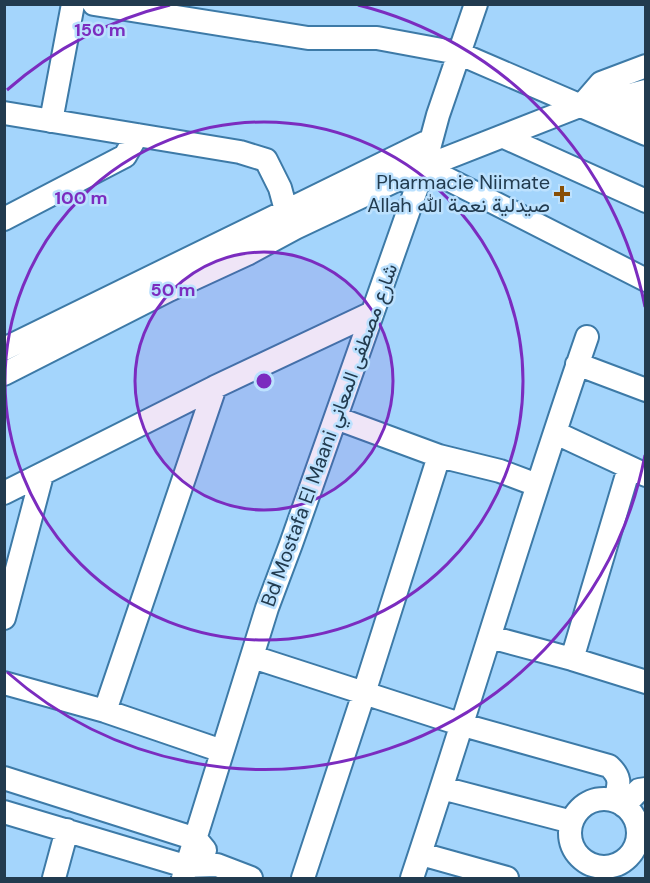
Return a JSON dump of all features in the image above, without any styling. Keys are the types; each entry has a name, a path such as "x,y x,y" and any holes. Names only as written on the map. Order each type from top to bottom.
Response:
{"street":[{"path":"51,121 72,4"},
{"path":"94,4 308,38 377,38 458,53 645,134"},
{"name":"Bd Mostafa El Maani شارع مصطفى المعاني","path":"184,872 267,608 424,167 458,53 476,4"},
{"path":"582,105 601,83 645,66"},
{"path":"6,345 278,222 582,105 617,99 645,90"},
{"path":"617,99 645,111"},
{"path":"4,113 240,152 266,160 280,188 278,222"},
{"path":"4,219 125,156 137,135"},
{"path":"504,136 645,201"},
{"path":"4,374 159,295 247,254 278,222 431,140"},
{"path":"424,167 645,280"},
{"path":"4,493 215,387 372,313"},
{"path":"412,879 463,725 537,484 587,337"},
{"path":"577,364 645,390"},
{"path":"105,711 215,387"},
{"path":"336,418 439,456 500,471 537,484"},
{"path":"556,433 637,472 572,659"},
{"path":"303,879 439,456"},
{"path":"4,618 42,475"},
{"path":"490,638 572,659 645,682"},
{"path":"253,657 463,725 609,766 618,774 620,803"},
{"path":"4,683 105,711 222,751"},
{"path":"4,778 196,839 218,865 251,879"},
{"path":"442,788 572,822"},
{"path":"620,803 639,790 645,789"},
{"path":"604,799 620,803 632,813 641,845 614,865 591,872 572,843 570,832 572,822 577,812 594,800 604,799"},
{"path":"4,812 67,830 184,872 218,865"},
{"path":"54,879 67,830"},
{"path":"420,854 507,879"}],"place":[{"name":"Pharmacie Niimate Allah صيدلية نعمة الله","path":"562,194"}]}
